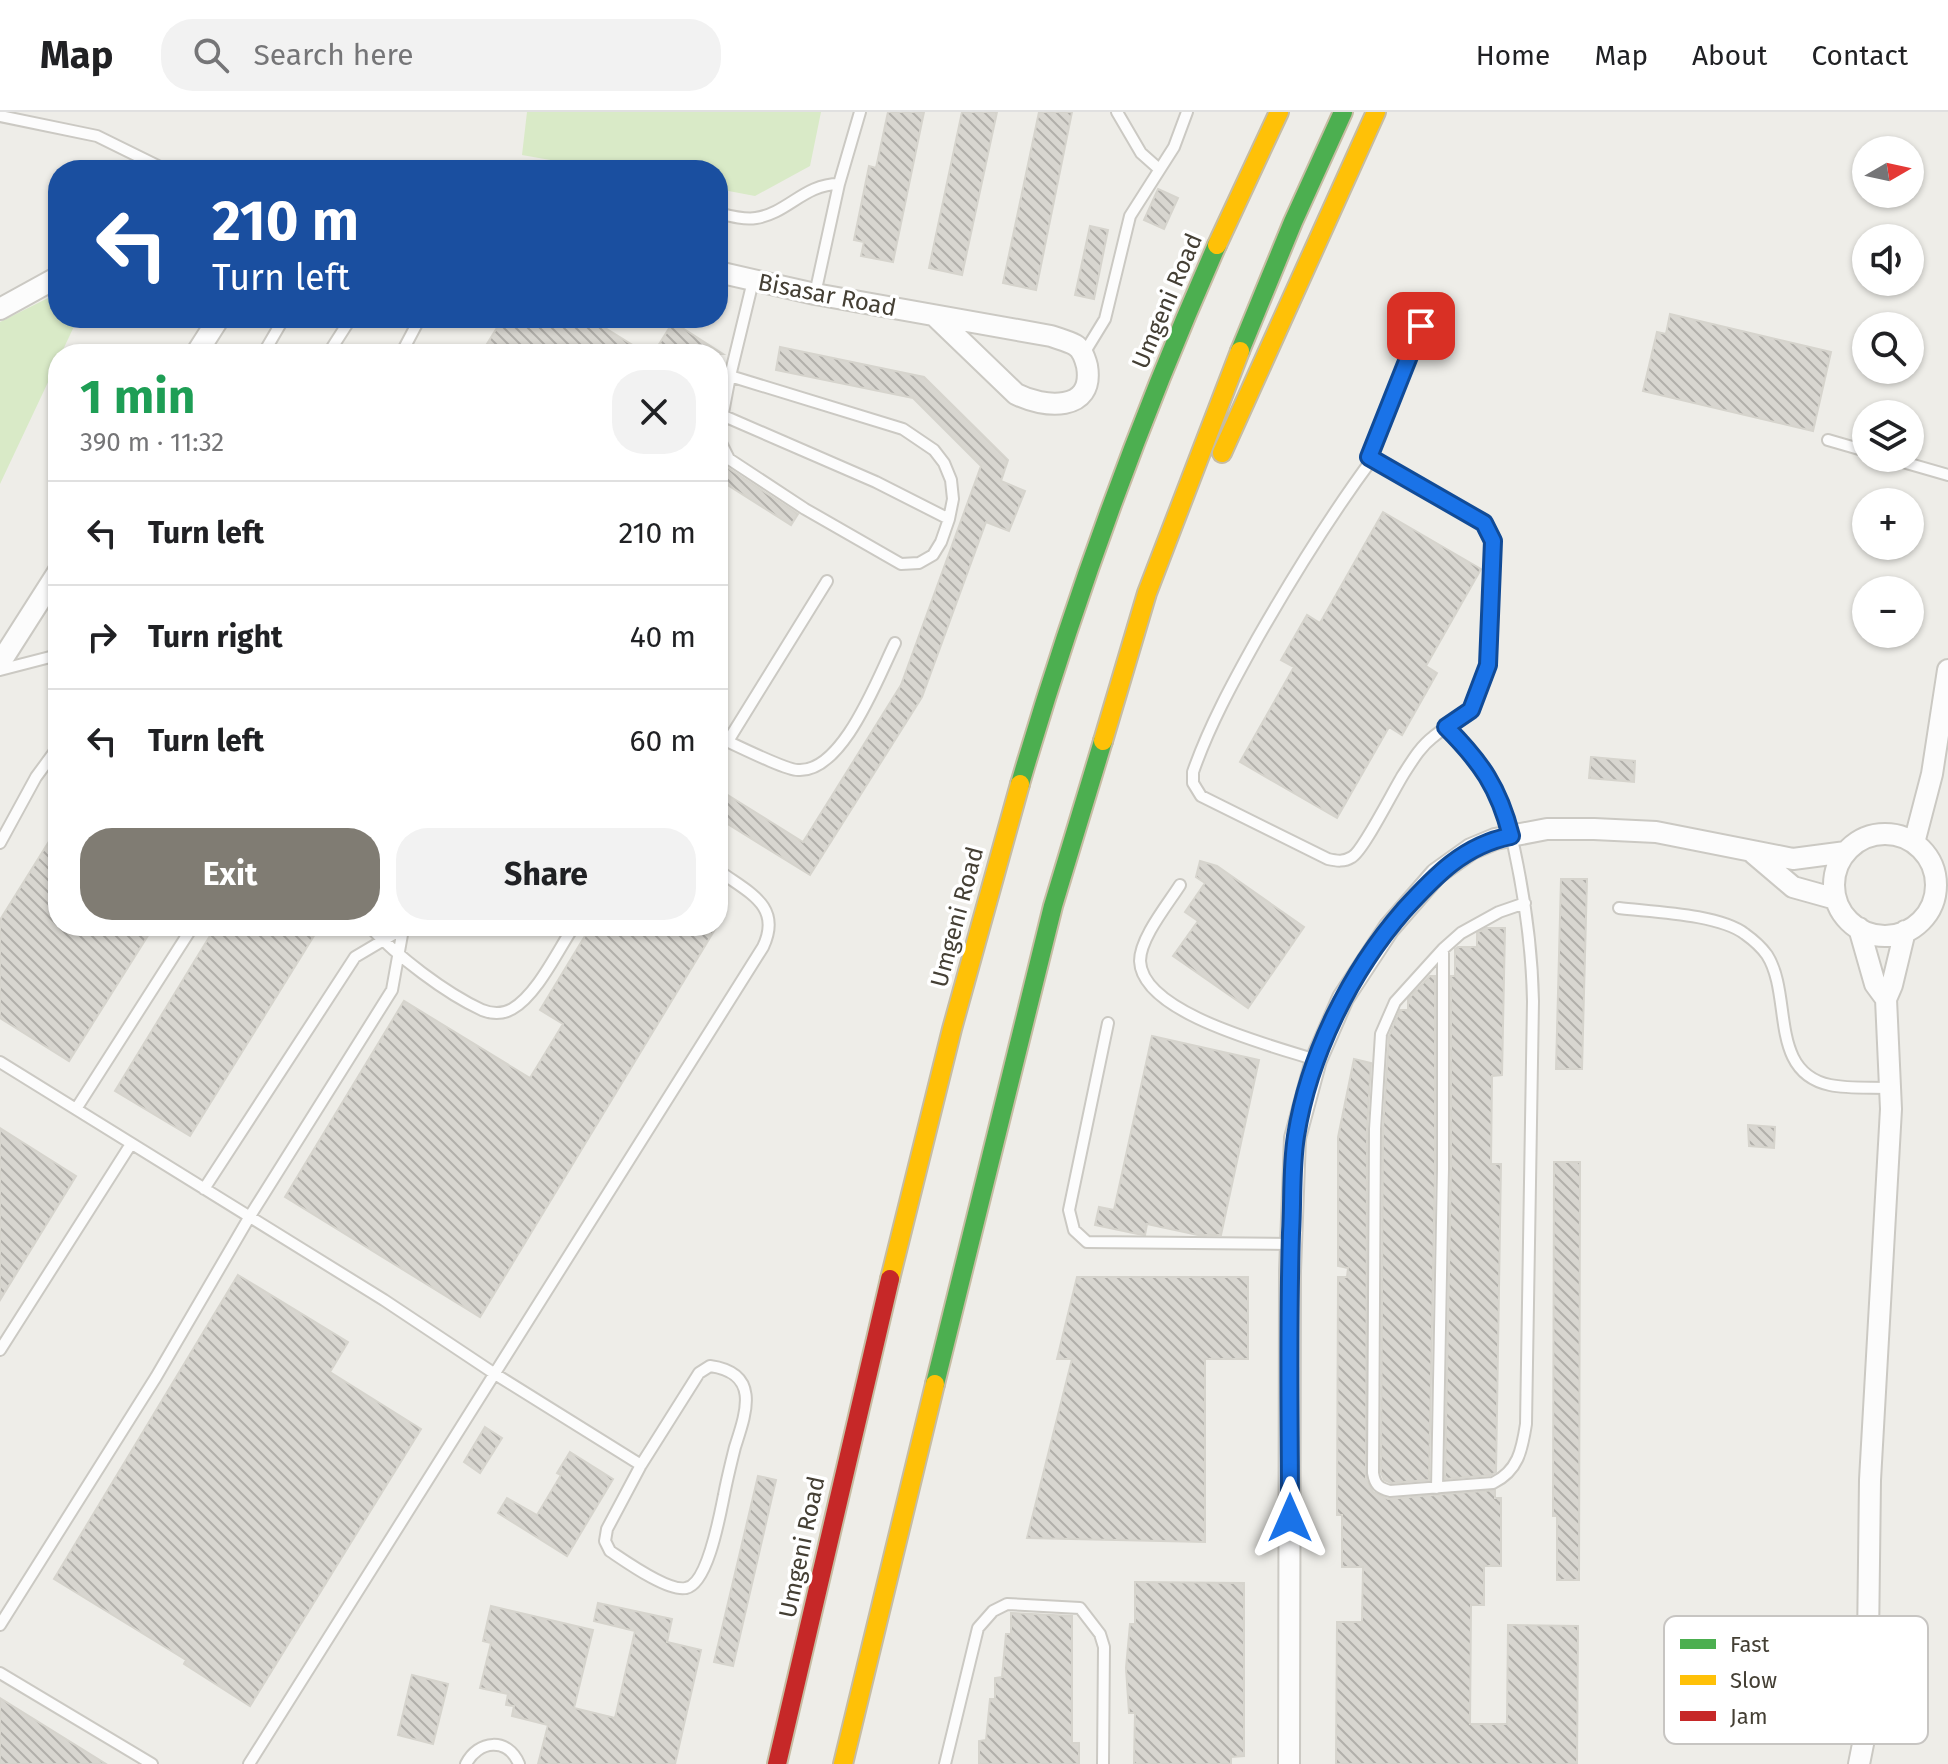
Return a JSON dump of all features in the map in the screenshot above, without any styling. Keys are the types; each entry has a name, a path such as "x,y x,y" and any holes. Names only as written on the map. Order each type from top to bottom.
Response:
{"highway":[{"name":"Umgeni Road","path":"777,1764 843,1472 978,924 1018,785 1080,589 1138,430 1221,234 1279,112"},
{"path":"843,1764 1049,922 1147,593 1215,413 1293,222 1343,112"},
{"path":"1133,644 1245,407 1320,232 1376,112"}],"street":[{"name":"Bisasar Road","path":"728,275 815,294 1051,336 1074,344 1083,355"},
{"path":"0,309 48,283"},
{"path":"936,317 1016,394 1039,404 1068,403 1078,396 1087,380 1083,355"},
{"path":"0,663 48,588"},
{"path":"1914,843 1932,774 1948,670"},
{"path":"1289,1764 1291,1244 1295,1138 1316,1060 1343,998 1389,928 1436,874 1471,849 1511,836 1547,829 1656,832 1793,859 1846,852"},
{"path":"1886,834 1901,836 1925,853 1933,867 1934,897 1918,923 1905,931 1882,935 1859,928 1841,911 1834,882 1837,866 1846,852 1871,835 1886,834"},
{"path":"1753,853 1793,887 1836,899"},
{"path":"1859,928 1875,984 1886,999"},
{"path":"1868,1616 1870,1480 1891,1088 1886,999 1905,931"},
{"path":"1859,1764 1863,1744"}],"lane":[{"path":"815,294 839,184 860,112"},
{"path":"1117,112 1141,153 1159,169"},
{"path":"1083,355 1105,319 1130,216 1174,147 1187,112"},
{"path":"0,116 97,136 146,160"},
{"path":"728,214 753,218 765,216 815,187 839,184"},
{"path":"728,389 753,281"},
{"path":"1373,458 1312,544 1232,684 1193,772 1193,783 1201,796 1328,859 1349,860 1362,847 1416,754 1471,710 1488,665 1493,541 1484,523 1373,458 1369,457 1421,326"},
{"path":"728,457 805,509 901,564 919,563 933,555 949,519 953,499 951,480 944,463 923,440 903,429 730,376"},
{"path":"728,418 876,482 949,519"},
{"path":"1828,440 1852,447"},
{"path":"1924,468 1948,475"},
{"path":"728,731 827,581"},
{"path":"728,741 793,770 816,767 848,735 895,643"},
{"path":"0,670 48,658"},
{"path":"1446,727 1470,751 1500,796 1511,836 1525,903 1532,949 1527,1400 1522,1450 1513,1468 1493,1483 1390,1491 1381,1489 1375,1483 1373,1473 1375,1129 1381,1034 1387,1017 1408,985 1443,949 1461,933 1499,912 1525,903"},
{"path":"0,843 48,761"},
{"path":"249,1764 770,932 767,911 757,899 728,877"},
{"path":"1180,885 1143,944 1140,962 1148,983 1166,1001 1199,1018 1316,1060"},
{"path":"1619,908 1702,918 1743,932 1767,956 1792,1058 1807,1077 1830,1085 1891,1088"},
{"path":"76,1109 187,936"},
{"path":"378,936 437,982 484,1010 495,1013 507,1011 530,994 568,936"},
{"path":"204,1189 355,957 392,936"},
{"path":"0,1625 156,1377 250,1216 392,990 402,936"},
{"path":"1437,1488 1443,1169 1443,949"},
{"path":"1108,1023 1069,1210 1074,1230 1087,1242 1291,1244"},
{"path":"1,1064 250,1216 641,1465"},
{"path":"0,1350 131,1144"},
{"path":"710,1366 722,1368 738,1377 745,1388 747,1401 744,1418 728,1471 717,1532 708,1558 691,1586 683,1589 665,1584 610,1551 605,1541 607,1529 641,1465 699,1373 710,1366"},
{"path":"945,1764 978,1628 993,1611 1007,1604 1080,1608 1100,1634 1104,1665 1103,1764"},
{"path":"0,1673 152,1764"},
{"path":"466,1764 478,1749 497,1744 511,1750 519,1764"}],"green space":[{"path":"527,112 821,112 810,166 755,196 728,191 728,160 550,160 522,155"},
{"path":"48,298 48,328 73,328 66,344 48,344 48,382 0,484 0,322"}],"building":[{"path":"888,112 924,112 893,262 861,256 864,242 854,240 869,166 876,168"},
{"path":"962,112 997,112 962,275 929,268"},
{"path":"1039,112 1072,112 1036,290 1003,283"},
{"path":"1158,189 1178,198 1164,229 1144,220"},
{"path":"1090,226 1108,230 1094,299 1075,295"},
{"path":"1670,314 1831,352 1813,431 1643,391 1657,332 1666,334"},
{"path":"497,328 605,328 631,344 487,344"},
{"path":"669,328 682,328 707,344 659,344"},
{"path":"780,347 924,377 1008,460 1001,481 1025,491 1009,531 986,522 922,697 810,875 728,824 728,795 803,842 901,685 981,466 913,398 776,370"},
{"path":"728,468 798,514 791,525 728,485"},
{"path":"1383,512 1481,569 1426,666 1437,673 1402,735 1389,727 1337,818 1240,762 1294,667 1281,660 1307,615 1320,623"},
{"path":"1591,757 1635,761 1634,782 1589,778"},
{"path":"48,843 48,936 148,936 69,1061 0,1018 0,920"},
{"path":"1200,861 1217,866 1304,927 1248,1008 1173,956 1198,921 1185,912 1205,883 1196,877"},
{"path":"1561,879 1587,879 1582,1069 1556,1069"},
{"path":"1486,928 1505,928 1502,1075 1492,1076 1491,1164 1501,1164 1496,1472 1445,1479 1451,976 1455,976 1455,949 1477,947 1477,933"},
{"path":"210,936 314,936 190,1136 115,1091"},
{"path":"585,936 711,936 480,1317 285,1197 404,1001 530,1078 563,1024 540,1010"},
{"path":"1430,976 1435,976 1435,1169 1429,1480 1391,1483 1384,1480 1381,1472 1383,1129 1389,1036 1400,1010 1408,1010 1408,999"},
{"path":"1152,1036 1259,1060 1221,1235 1198,1235 1147,1224 1145,1235 1095,1225 1099,1207 1114,1210"},
{"path":"1354,1059 1371,1063 1367,1129 1366,1479 1373,1492 1388,1499 1495,1490 1495,1498 1501,1498 1501,1566 1484,1566 1484,1605 1471,1605 1470,1724 1507,1724 1508,1625 1578,1626 1577,1764 1336,1764 1337,1622 1362,1622 1363,1567 1342,1567 1342,1515 1337,1515 1338,1277 1347,1277 1348,1268 1338,1266 1338,1137"},
{"path":"1748,1125 1775,1127 1774,1148 1749,1146"},
{"path":"0,1128 76,1176 0,1300"},
{"path":"1554,1162 1580,1162 1579,1580 1557,1580 1557,1516 1553,1516"},
{"path":"238,1275 348,1342 330,1372 421,1429 250,1706 184,1664 186,1660 54,1579"},
{"path":"1077,1277 1248,1277 1248,1359 1205,1359 1205,1542 1027,1538 1072,1359 1057,1359"},
{"path":"485,1427 502,1438 480,1473 464,1462"},
{"path":"570,1452 613,1479 567,1556 498,1513 507,1498 537,1515 561,1475 557,1473"},
{"path":"758,1476 776,1480 733,1666 714,1662"},
{"path":"1135,1582 1244,1583 1244,1756 1231,1757 1231,1764 1134,1764 1135,1713 1129,1713 1126,1668 1130,1624 1135,1624"},
{"path":"598,1603 672,1619 667,1642 701,1650 675,1764 538,1764 548,1725 512,1716 514,1706 506,1705 508,1694 480,1688 491,1643 483,1641 491,1606 593,1630 574,1708 615,1718 635,1631 594,1621"},
{"path":"1011,1613 1072,1616 1072,1743 1079,1743 1079,1764 979,1764 979,1741 986,1740 990,1699 995,1699 995,1678 1002,1677 1006,1634 1011,1634"},
{"path":"412,1675 448,1684 433,1744 398,1735"},
{"path":"0,1698 106,1764 0,1764"}],"traffic: fast":[{"path":"1240,351 1343,112"},
{"path":"1020,784 1110,512 1161,378 1217,245"},
{"path":"935,1384 1053,906 1103,741"}],"traffic: slow":[{"path":"1217,245 1279,112"},
{"path":"1222,453 1376,112"},
{"path":"1103,741 1147,593 1240,351"},
{"path":"890,1279 952,1029 1020,784"},
{"path":"843,1764 935,1384"}],"traffic: jam":[{"path":"777,1764 890,1279"}],"route":[{"path":"1290,1518 1290,1271 1295,1138 1316,1060 1343,998 1389,928 1436,874 1471,849 1511,836 1500,796 1490,779 1470,751 1446,727 1471,710 1488,665 1493,541 1490,531 1484,523 1369,457 1421,326"}]}
